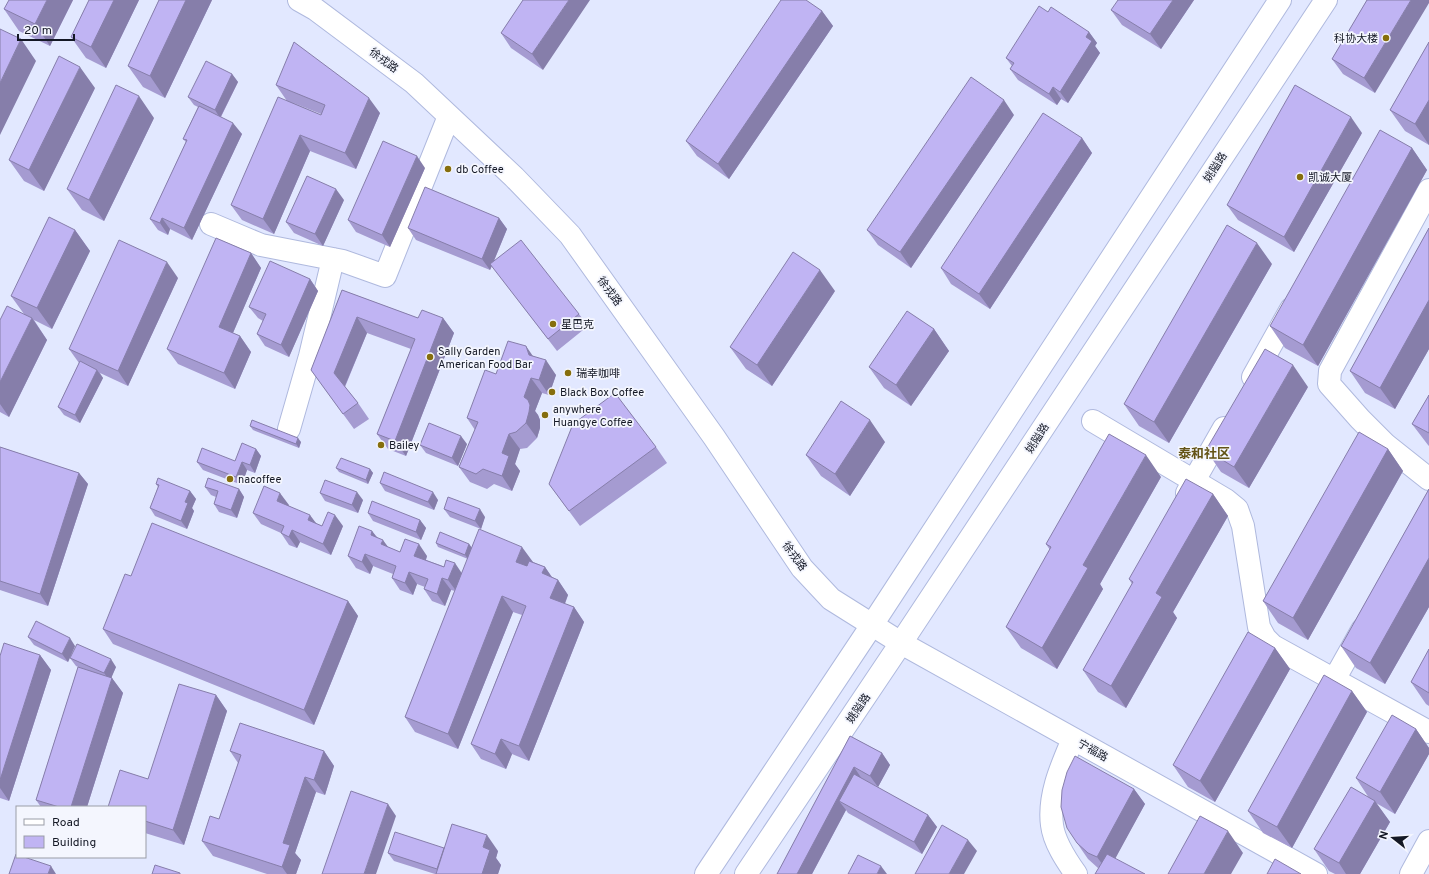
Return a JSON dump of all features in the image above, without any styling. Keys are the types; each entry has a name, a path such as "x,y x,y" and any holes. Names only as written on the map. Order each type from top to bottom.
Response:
{"main road":[{"name":"徐戎路","path":"299,0 315,9 414,83 514,177 570,235 714,436 802,568 830,599 872,626"},
{"path":"706,874 872,626 1280,0"},
{"name":"姚隘路","path":"746,874 901,643 1326,0"},
{"path":"211,224 261,246 343,260 385,276 450,116"},
{"path":"1429,190 1330,372 1329,384 1360,419 1386,444 1429,479"},
{"path":"290,429 310,356 333,259"},
{"path":"1245,391 1300,293"},
{"path":"1179,508 1233,411"},
{"path":"1093,421 1226,500 1237,509 1243,526 1259,627 1265,638 1273,646 1429,732"},
{"path":"1334,680 1372,612"},
{"name":"宁福路","path":"872,626 1316,874"},
{"path":"1073,739 1062,764 1056,783 1052,802 1052,825 1055,838 1076,874"},
{"path":"1411,874 1429,842"}],"building":[{"path":"9,0 47,0 35,24 4,9"},
{"path":"89,0 114,0 91,47 71,37"},
{"path":"159,0 186,0 150,76 128,66"},
{"path":"523,0 569,0 532,54 501,33"},
{"path":"781,0 806,0 822,11 718,164 686,141"},
{"path":"1118,0 1173,0 1150,34 1111,10"},
{"path":"1367,0 1411,0 1364,78 1332,59"},
{"path":"1039,6 1048,12 1051,7 1089,32 1086,37 1092,41 1060,92 1053,87 1049,94 1010,69 1014,63 1006,58"},
{"path":"0,29 21,39 0,83"},
{"path":"294,42 369,98 345,153 300,135 263,219 231,205 278,97 321,115 325,105 276,85"},
{"path":"1429,42 1429,100 1415,124 1390,110"},
{"path":"59,56 80,67 29,170 9,160"},
{"path":"206,61 232,74 215,110 188,97"},
{"path":"971,77 1004,100 900,252 867,230"},
{"path":"116,85 139,96 89,200 67,189"},
{"name":"凯诚大厦","path":"1295,85 1351,117 1284,237 1227,205"},
{"path":"199,106 233,123 184,228 162,218 160,223 150,219 187,140 183,139"},
{"path":"1043,113 1082,138 979,294 941,268"},
{"path":"1380,130 1412,148 1303,345 1270,326"},
{"path":"383,141 417,156 382,235 348,220"},
{"path":"307,176 336,189 315,234 286,222"},
{"path":"425,187 499,218 482,259 408,228"},
{"path":"49,217 75,230 37,308 11,296"},
{"path":"1227,225 1257,243 1154,422 1124,404"},
{"path":"1429,228 1429,300 1380,388 1350,371"},
{"path":"216,238 251,253 219,327 240,336 224,373 167,349"},
{"path":"119,240 167,262 118,371 69,349"},
{"path":"521,240 579,314 548,339 490,264"},
{"path":"793,252 820,270 757,365 730,347"},
{"path":"270,261 310,279 281,345 257,334 266,314 249,307"},
{"path":"342,290 418,318 422,310 443,318 395,441 377,434 415,339 357,317 334,373 358,403 343,414 311,370"},
{"path":"7,306 32,318 0,382 0,320"},
{"path":"907,311 934,329 896,385 869,367"},
{"path":"508,341 526,346 529,355 546,360 539,380 531,378 524,397 528,400 530,405 526,423 516,432 509,434 502,453 509,456 502,476 483,469 476,474 459,467 478,422 467,418 485,370 496,374"},
{"path":"1265,349 1293,365 1234,467 1206,450"},
{"path":"80,361 97,370 75,415 58,407"},
{"path":"615,393 656,447 569,511 549,484 573,424"},
{"path":"1429,395 1429,433 1412,424"},
{"path":"841,401 870,420 835,474 806,455"},
{"path":"252,420 298,438 296,444 250,426"},
{"path":"429,423 461,436 452,458 420,445"},
{"path":"1359,432 1388,449 1293,618 1263,601"},
{"path":"1109,434 1146,455 1083,565 1088,568 1042,648 1006,627 1051,547 1046,544"},
{"path":"242,443 256,449 250,465 242,462 236,477 197,462 202,448 235,461"},
{"path":"0,447 79,473 40,594 0,581"},
{"path":"341,458 370,469 366,480 336,468"},
{"path":"384,472 433,492 428,502 380,483"},
{"path":"158,478 190,491 185,502 188,503 181,521 150,508 159,485 156,484"},
{"path":"208,478 239,489 231,510 214,504 218,491 205,487"},
{"path":"1186,479 1213,494 1156,593 1162,597 1111,686 1083,670 1133,582 1129,579"},
{"path":"325,480 357,492 352,505 320,493"},
{"path":"264,486 280,493 277,501 310,515 308,520 322,526 328,512 335,515 323,544 292,530 289,537 281,533 284,526 253,513"},
{"path":"1429,489 1429,558 1370,663 1341,646"},
{"path":"448,497 480,509 475,521 444,509"},
{"path":"372,501 420,520 416,532 368,513"},
{"path":"152,523 348,601 304,710 103,629 125,574 131,576"},
{"path":"359,526 372,531 371,535 383,540 381,544 400,552 405,539 419,544 414,556 444,567 446,560 455,563 448,580 442,578 437,594 424,589 428,579 409,572 405,583 392,578 396,566 365,554 362,562 348,556"},
{"path":"479,529 522,547 516,562 527,566 529,561 545,567 542,573 558,580 550,598 574,607 519,746 501,739 495,754 471,744 526,606 502,596 448,734 405,717"},
{"path":"440,532 469,544 465,555 436,543"},
{"path":"36,621 70,638 62,654 28,637"},
{"path":"1248,632 1275,648 1200,781 1173,765"},
{"path":"4,643 40,655 0,780 0,656"},
{"path":"77,644 111,659 104,673 70,658"},
{"path":"1429,649 1429,693 1411,682"},
{"path":"78,667 112,678 71,806 56,806 36,800"},
{"path":"1324,675 1352,691 1277,827 1248,811"},
{"path":"179,684 216,695 173,830 146,821 146,806 108,806 120,770 148,779"},
{"path":"1392,715 1416,729 1380,792 1356,778"},
{"path":"240,723 324,751 314,780 305,777 283,843 290,845 282,867 202,841 210,816 219,819 241,755 230,751"},
{"path":"850,736 882,753 870,776 854,767 797,874 777,874"},
{"path":"1075,756 1134,789 1097,857 1088,853 1077,843 1067,828 1061,807 1062,790 1067,772"},
{"path":"854,774 928,815 914,842 839,801"},
{"path":"1351,787 1375,801 1339,863 1314,849"},
{"path":"351,791 388,804 364,874 322,874"},
{"path":"1200,816 1228,831 1204,874 1168,874"},
{"path":"452,824 487,835 483,847 490,850 482,874 436,874"},
{"path":"942,825 968,840 949,874 915,874"},
{"path":"395,832 444,848 437,869 388,853"},
{"path":"16,854 16,858 27,858 51,866 48,874 9,874"},
{"path":"1107,854 1145,874 1095,874"},
{"path":"858,855 881,866 877,874 848,874"},
{"path":"1275,859 1301,874 1267,874"},
{"path":"155,865 180,873 180,874 152,874"}],"place":[{"name":"科协大楼","path":"1386,38"},
{"name":"db Coffee","path":"448,169"},
{"name":"凯诚大厦","path":"1300,177"},
{"name":"星巴克","path":"553,324"},
{"name":"Sally Garden American Food Bar","path":"430,357"},
{"name":"瑞幸咖啡","path":"568,373"},
{"name":"Black Box Coffee","path":"552,392"},
{"name":"anywhere Huangye Coffee","path":"545,415"},
{"name":"Bailey","path":"381,445"},
{"name":"nacoffee","path":"230,479"}],"district":[{"name":"泰和社区","path":"1204,453"}]}
